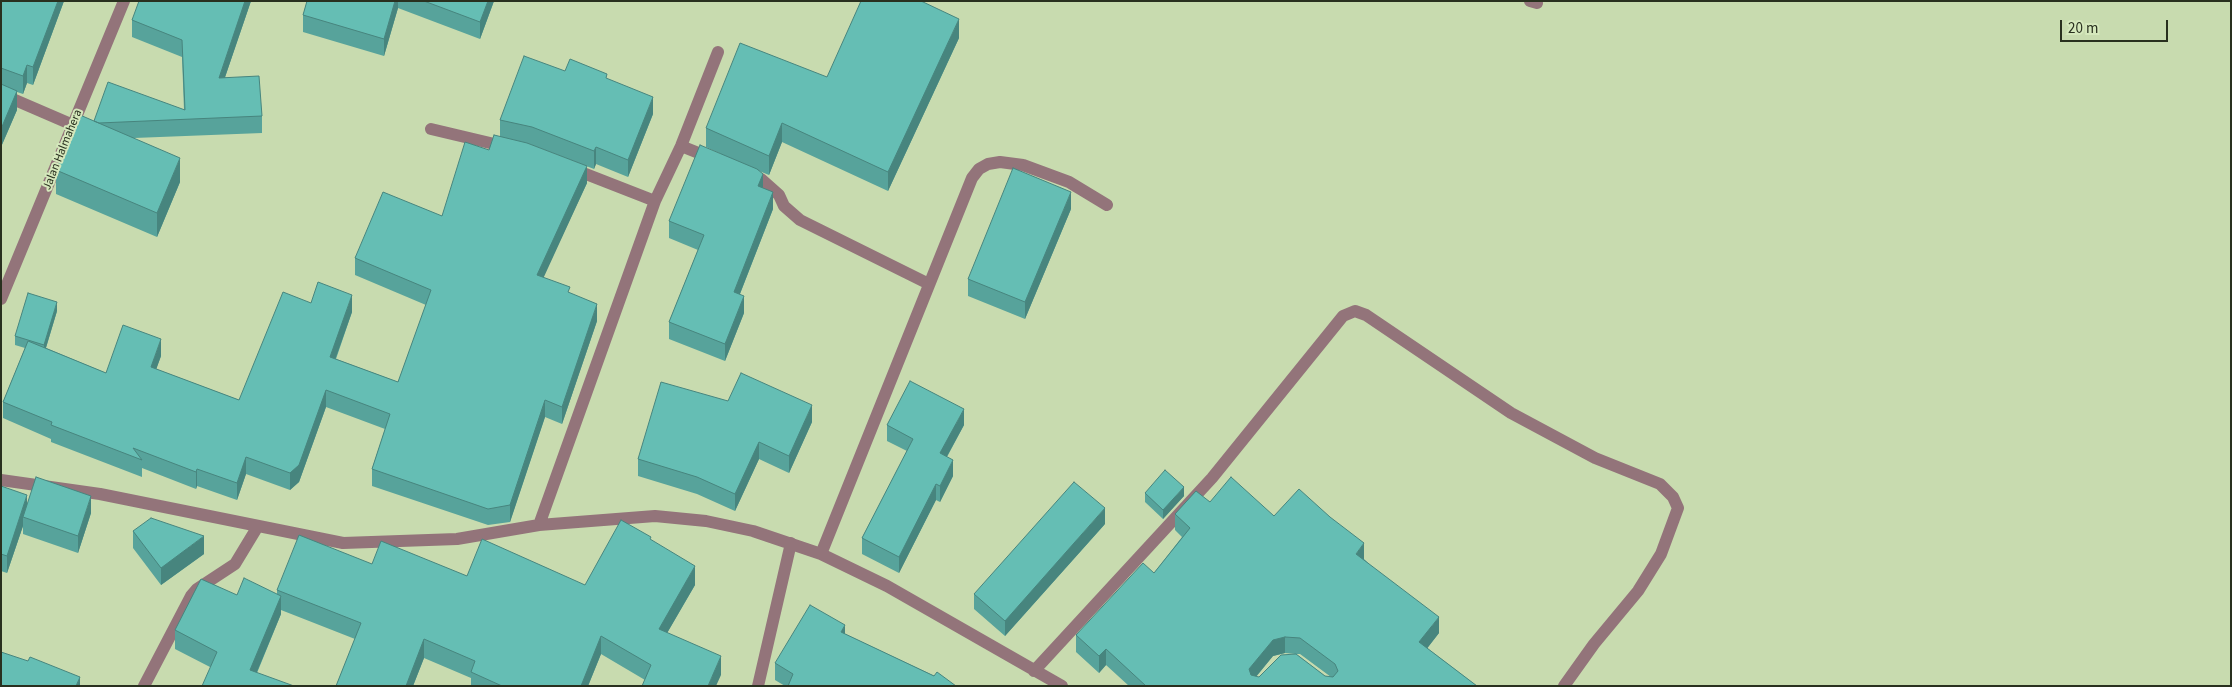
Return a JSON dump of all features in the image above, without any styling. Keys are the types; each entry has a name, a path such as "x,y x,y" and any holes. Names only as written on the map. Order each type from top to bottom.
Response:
{"street":[{"name":"Jalan Halmahera","path":"1,299 124,1"},
{"path":"539,525 655,201 681,146 718,52"},
{"path":"1,94 73,125"},
{"path":"431,129 520,150"},
{"path":"681,146 761,179 779,195 784,206 800,220 928,284"},
{"path":"821,554 972,178 988,164 1000,162 1023,165 1069,182 1107,205"},
{"path":"563,166 655,201"},
{"path":"1034,671 1212,478 1343,316 1355,312 1366,315 1511,414 1595,458 1660,484 1673,496 1678,508 1661,554 1638,591 1594,644 1564,686"},
{"path":"1,480 100,494 343,543 457,539 539,525 655,516 706,521 753,531 821,554 887,586 1062,686"},
{"path":"144,686 191,596 197,589 235,564 258,526"},
{"path":"758,686 791,543"}],"building":[{"path":"1,1 58,1 33,67 27,65 23,76 1,68"},
{"path":"139,1 245,1 219,78 259,76 262,116 99,123 94,121 108,82 185,110 182,40 132,20"},
{"path":"307,1 395,1 384,39 303,15"},
{"path":"424,1 488,1 480,22"},
{"path":"861,1 921,1 959,19 888,172 782,123 769,156 706,128 740,43 827,77"},
{"path":"524,56 565,71 570,59 607,74 606,78 653,97 628,160 596,147 594,151 532,127 500,120"},
{"path":"1,84 17,91 1,129"},
{"path":"80,115 180,158 157,213 56,170"},
{"path":"494,135 527,143 587,166 537,275 570,287 568,292 597,304 562,407 545,400 510,505 488,509 372,469 390,414 326,390 299,465 290,473 246,457 237,483 197,469 196,472 133,448 142,460 51,425 52,422 3,402 28,341 106,373 123,325 161,339 151,367 239,400 283,292 311,303 318,282 352,295 330,357 398,382 431,290 355,258 383,192 442,216 465,142 489,150"},
{"path":"700,145 757,169 763,174 758,186 773,192 734,292 744,296 725,344 669,322 704,235 669,221"},
{"path":"1013,168 1071,192 1025,302 968,279"},
{"path":"28,293 57,302 44,345 15,336"},
{"path":"741,373 812,405 789,456 759,442 735,494 697,477 638,459 661,382 728,401"},
{"path":"910,381 964,409 940,453 953,460 940,486 936,484 899,557 862,538 913,439 887,425"},
{"path":"1165,470 1184,487 1163,510 1145,493"},
{"path":"36,477 91,496 78,536 23,517"},
{"path":"1231,477 1274,516 1299,489 1330,517 1364,543 1356,554 1439,617 1419,642 1477,686 1146,686 1106,649 1099,656 1076,635 1143,563 1154,573 1190,528 1175,514 1196,491 1210,502","holes":["1285,637 1300,638 1335,664 1338,671 1333,677 1325,676 1296,654 1281,655 1259,677 1251,675 1249,669 1273,640"]},
{"path":"1074,482 1105,508 1005,621 974,594"},
{"path":"1,486 27,495 7,556 1,554"},
{"path":"151,518 204,536 161,568 133,531"},
{"path":"621,520 695,566 659,629 721,656 708,686 642,686 651,665 601,636 581,686 502,686 471,672 475,661 424,639 406,686 336,686 361,623 277,590 299,535 372,564 381,541 467,576 482,539 585,585"},
{"path":"244,578 281,596 250,670 294,686 202,686 217,652 175,630 201,579 237,595"},
{"path":"810,605 845,625 841,632 934,676 937,672 956,686 788,686 793,674 775,663"},
{"path":"1,652 28,661 30,657 80,677 76,686 1,686"}]}
